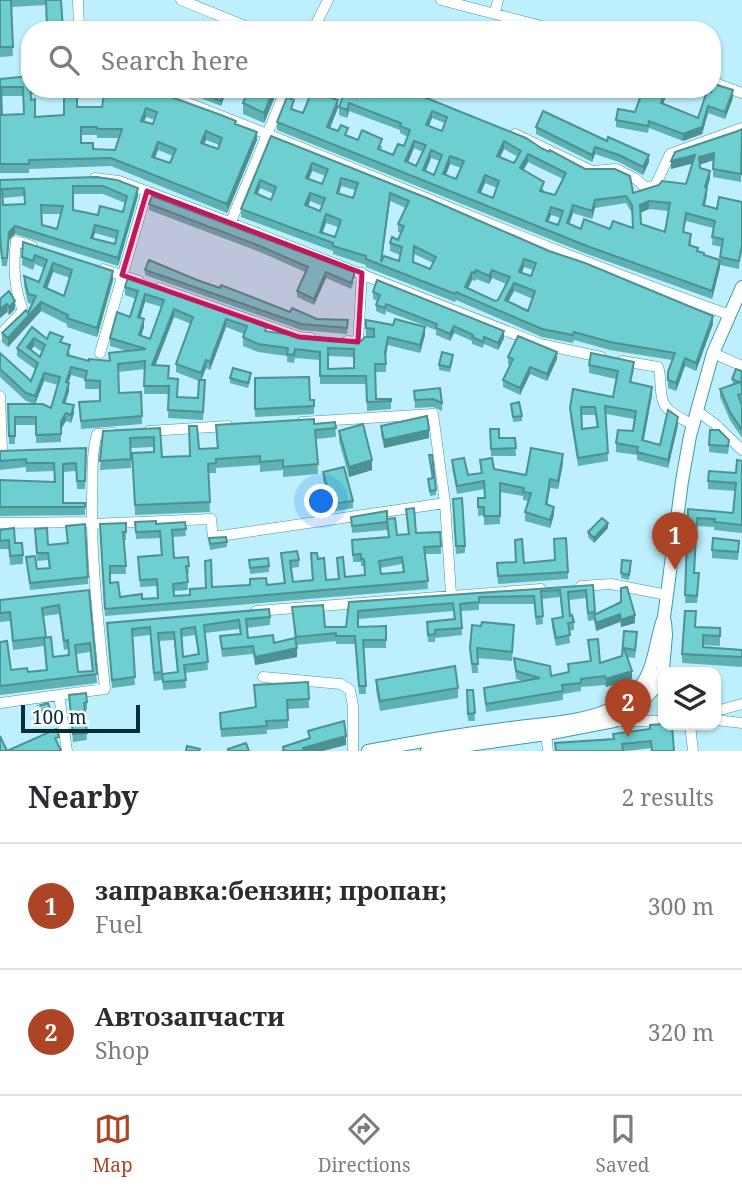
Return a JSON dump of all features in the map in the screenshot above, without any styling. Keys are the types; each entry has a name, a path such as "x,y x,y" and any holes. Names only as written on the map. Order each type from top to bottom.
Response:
{"main road":[{"path":"374,750 457,735 580,719 602,713 623,702 639,689 654,660 664,617 682,481 693,425 713,353 742,287"},
{"path":"663,667 666,635 664,617"},
{"path":"426,751 546,734 614,721 645,701 658,680"}],"street":[{"path":"78,0 79,21"},
{"path":"181,0 233,21"},
{"path":"318,21 328,0"},
{"path":"441,0 524,21"},
{"path":"495,13 498,0"},
{"path":"721,85 742,93"},
{"path":"175,98 638,282 730,315"},
{"path":"230,224 282,98"},
{"path":"504,129 592,171 616,169 645,187 655,186 670,154 742,128"},
{"path":"83,178 109,179 147,191 540,344 658,367 665,406 693,425"},
{"path":"100,353 147,191"},
{"path":"0,335 23,311 13,274 16,241 43,250"},
{"path":"96,266 299,337 323,339"},
{"path":"334,340 358,342 362,273"},
{"path":"713,353 742,366"},
{"path":"0,396 1,452 15,451"},
{"path":"697,411 742,450"},
{"path":"286,423 433,414 451,594"},
{"path":"138,432 245,425"},
{"path":"0,704 105,689 95,591 93,448 97,434 124,432"},
{"path":"80,449 93,448"},
{"path":"0,523 211,519 213,537 444,503"},
{"path":"571,587 611,584 667,595"},
{"path":"249,611 557,588"},
{"path":"82,593 95,591"},
{"path":"99,624 112,623"},
{"path":"263,677 341,684 350,690 353,706 353,751"},
{"path":"59,695 67,751"},
{"path":"721,710 742,704"},
{"path":"614,721 658,721"},
{"path":"721,721 742,723"},
{"path":"691,730 693,751"},
{"path":"546,734 548,751"}],"highlighted area":[{"path":"147,191 362,273 358,342 299,337 122,275"}],"building":[{"path":"0,0 11,0 13,47 0,47"},
{"path":"46,0 61,0 62,21 47,21"},
{"path":"21,77 21,87 1,87 2,115 24,114 23,98 35,99 35,117 64,115 64,98 77,98 77,107 102,107 104,98 174,98 236,121 235,124 257,132 227,204 111,158 29,160 29,164 0,164 0,79","holes":["146,108 157,112 153,124 141,121","81,127 97,129 122,129 115,150 93,149 93,143 81,143","206,131 222,138 218,149 201,143","158,142 176,149 170,163 152,157"]},
{"path":"721,86 733,90 725,112 708,106 702,127 683,134 649,121 648,126 616,120 618,109 635,112 640,98 663,98 661,103 698,118 705,98 721,98"},
{"path":"245,98 270,98 264,113 243,103"},
{"path":"287,98 294,100 291,109 303,113 309,98 338,100 327,127 338,131 341,125 348,128 345,135 358,140 362,130 382,139 378,149 393,155 398,144 404,146 410,130 400,126 401,123 349,103 347,110 339,107 342,98 426,98 526,138 585,169 615,169 630,176 633,193 659,185 662,181 686,184 695,155 671,161 675,152 742,129 741,174 713,169 714,153 699,157 700,168 710,171 703,205 717,209 719,197 742,202 742,246 739,261 720,257 723,239 712,237 715,221 686,213 683,232 691,234 689,245 698,248 697,251 704,255 720,260 712,291 587,246 277,122","holes":["432,111 447,117 442,131 426,125","414,141 426,145 416,166 405,161","504,141 521,151 514,163 497,156","431,150 442,155 434,175 423,170","528,154 566,173 555,195 540,191 544,182 520,168","450,156 464,161 456,179 443,174","485,175 499,181 493,198 478,192","626,196 632,205 633,228 613,221 610,229 584,219 581,229 567,223 573,205 592,211 595,200","649,201 670,203 665,232 641,224 640,205","551,207 563,211 558,225 546,221"]},
{"path":"543,111 607,141 608,137 649,155 643,167 595,147 592,155 536,127"},
{"path":"271,136 713,316 696,363 685,358 676,383 668,380 675,353 610,342 574,332 573,335 542,329 456,292 455,294 366,259 366,256 333,246 333,243 241,209","holes":["312,163 328,169 322,184 306,178","341,178 358,183 353,198 337,193","260,180 276,187 271,200 255,193","310,193 325,198 320,211 305,205","390,193 409,201 398,224 404,226 398,240 392,237 390,243 402,247 399,261 384,256 381,262","326,214 341,220 335,237 320,232","414,246 436,257 430,269 413,262","524,259 536,263 531,276 519,272","476,270 489,276 492,270 510,277 495,301 465,287 472,272 475,273","514,283 535,291 528,311 505,300"]},
{"path":"97,177 117,180 138,188 118,258 15,226 9,232 7,258 2,258 0,180","holes":["73,186 103,186 127,196 123,212 100,206 98,215 73,210","24,188 25,204 3,205 2,189","41,205 63,206 57,229 42,225","95,225 118,231 115,244 91,238"]},
{"path":"152,196 354,272 354,276 351,283 326,272 314,299 297,291 308,267 149,204"},
{"path":"23,242 113,271 97,328 67,318 68,315 41,302 8,338 2,333 26,310 28,313 36,296 28,294 24,276 39,282 47,260 35,255 33,261 22,257","holes":["53,263 72,270 64,296 44,287"]},
{"path":"149,260 197,280 220,288 221,285 290,312 292,308 317,319 348,320 347,328 301,324 145,270"},
{"path":"128,277 267,326 265,331 298,336 361,341 365,337 374,337 374,329 366,328 366,320 393,325 395,319 425,327 420,345 388,337 386,364 375,364 376,399 391,401 367,402 366,376 320,376 320,352 295,349 294,355 287,354 288,348 258,344 243,337 247,326 226,319 210,362 206,360 201,373 176,364 193,317 174,309 152,365 169,366 168,378 178,379 177,397 198,398 199,380 205,380 203,412 168,410 169,386 144,386 145,361 118,364 119,393 141,392 142,416 81,421 79,402 100,401 100,381 85,380 87,371 71,367 63,403 74,405 71,415 66,413 61,421 61,434 36,435 36,417 15,417 15,436 9,436 8,404 43,404 51,408 60,377 44,373 35,396 26,393 0,369 0,353 31,381 38,363 17,348 32,327 47,339 50,332 63,337 60,342 70,345 67,355 89,361 110,361 109,353 146,349 110,338 117,312 130,317 138,291 125,287","holes":["145,294 164,300 150,339 139,335 144,319 138,317","34,338 45,345 40,357 27,347","328,348 354,349 354,368 328,369"]},
{"path":"377,280 504,331 498,343 484,337 483,342 454,326 450,334 436,328 437,324 386,304 385,308 376,305 380,295 373,292"},
{"path":"9,291 15,301 9,307 7,304 0,309 0,299"},
{"path":"518,336 557,352 547,374 530,367 520,388 503,380 513,359 508,357"},
{"path":"442,352 453,355 450,367 439,365"},
{"path":"591,353 634,362 630,382 652,387 642,440 660,445 668,410 678,417 668,460 637,452 638,447 616,443 618,430 633,431 636,411 605,406 608,453 578,458 570,408 573,389 613,397 618,371 589,365","holes":["581,407 595,407 598,427 582,429"]},
{"path":"233,368 251,373 248,383 230,378"},
{"path":"736,369 742,371 741,383 732,379"},
{"path":"309,377 310,400 314,400 314,406 255,409 255,378"},
{"path":"740,382 742,394 738,395 742,405 742,430 720,389"},
{"path":"440,388 442,403 433,399 415,400 414,391"},
{"path":"519,402 522,416 513,417 511,404"},
{"path":"427,416 429,430 384,440 381,426"},
{"path":"314,419 314,424 335,422 336,428 315,430 318,464 283,467 283,460 260,462 260,456 216,459 216,463 208,464 210,502 135,505 132,453 154,452 154,437 130,438 131,459 100,461 103,431 160,428 162,457 190,456 189,426 197,426 199,449 218,448 216,425"},
{"path":"363,424 372,460 349,467 339,431"},
{"path":"490,429 499,429 499,438 515,438 516,448 491,449"},
{"path":"710,430 719,430 729,440 728,446 709,445"},
{"path":"86,448 85,481 77,481 76,463 63,464 63,503 85,503 85,507 0,507 0,480 55,482 54,463 26,463 26,459 0,461 0,451"},
{"path":"531,448 563,454 558,481 550,479 546,504 554,507 550,520 525,512 531,493 523,492 524,488 500,483 500,516 484,516 484,507 478,507 478,498 485,498 484,481 457,486 452,460 464,458 468,475 482,473 480,460 492,458 494,469 526,475"},
{"path":"429,455 432,455 436,490 430,491 428,479 433,478"},
{"path":"737,460 742,461 742,525 697,518 694,573 699,573 697,596 685,595 688,509 733,513 736,483 708,481 709,471 736,473"},
{"path":"344,467 353,501 332,504 323,472"},
{"path":"462,498 465,546 456,546 453,499"},
{"path":"414,508 416,533 440,532 441,546 424,547 428,581 105,609 100,524 126,523 126,532 123,532 126,566 110,566 110,583 118,582 120,597 142,594 142,599 158,598 157,579 140,580 138,557 162,555 160,531 136,532 135,522 185,522 186,529 172,530 174,558 188,557 188,582 173,584 174,596 190,595 190,589 206,588 205,561 211,560 212,587 250,585 250,579 266,578 267,585 285,583 281,553 297,551 299,560 290,561 293,582 313,580 311,553 317,553 318,559 324,558 326,580 339,579 337,558 343,557 345,577 365,575 364,559 361,559 361,554 353,555 352,540 389,537 387,519 395,518 397,535 409,534 406,509","holes":["402,557 404,572 381,574 379,561"]},
{"path":"387,511 387,522 352,526 351,517"},
{"path":"602,518 608,523 594,538 588,532"},
{"path":"85,524 88,577 30,583 26,557 35,556 37,569 50,568 48,553 37,553 35,529 47,528 48,545 68,543 66,526"},
{"path":"14,528 15,543 22,543 23,555 10,556 9,540 0,541 0,530"},
{"path":"226,537 227,542 210,544 209,538"},
{"path":"566,538 568,572 498,576 497,563 516,562 515,540 522,539 524,563 555,560 554,539"},
{"path":"713,538 739,541 738,552 712,550"},
{"path":"268,558 269,566 250,568 249,560"},
{"path":"622,560 631,561 629,575 621,573"},
{"path":"593,585 595,612 588,613 586,590 568,592 570,616 572,615 574,622 568,623 570,635 556,638 552,619 563,617 560,590 541,591 543,616 536,617 534,596 479,597 479,602 460,604 462,628 435,630 435,634 428,635 427,622 455,619 453,603 358,611 358,627 386,626 386,640 363,640 366,686 359,686 355,636 336,636 336,633 296,637 292,607 323,605 325,627 346,627 349,602"},
{"path":"627,587 635,615 621,620 620,614 596,623 594,615 621,602 621,588"},
{"path":"89,590 97,674 0,686 0,642 7,641 11,670 47,670 44,638 51,637 53,657 69,655 68,640 64,641 59,605 42,608 46,637 13,641 10,612 0,613 0,600","holes":["90,643 93,671 78,672 75,645"]},
{"path":"269,609 270,617 246,619 248,638 273,635 274,643 295,638 297,648 255,657 253,646 222,649 220,636 241,634 239,620 204,625 208,662 184,665 186,680 163,682 162,674 178,672 174,632 158,633 162,672 154,673 150,627 132,629 135,677 112,680 107,623","holes":["195,627 199,654 183,657 181,629"]},
{"path":"685,611 696,611 695,627 720,628 720,636 703,635 703,647 742,650 742,657 682,654"},
{"path":"482,622 514,625 512,652 477,648 478,664 472,664 472,625 481,626"},
{"path":"624,631 637,632 635,650 624,648 632,671 606,679 605,676 581,679 581,683 562,685 563,691 486,704 484,688 540,678 516,671 514,658 550,666 551,676 569,672 568,664 591,661 588,640 598,639 600,663 622,656"},
{"path":"455,666 458,688 380,701 376,680"},
{"path":"308,682 309,699 287,700 288,720 266,721 267,726 221,729 220,713 256,707 254,685"},
{"path":"467,690 473,690 475,713 468,714"},
{"path":"86,693 87,702 84,703 87,733 73,734 69,695"},
{"path":"48,703 50,709 40,712 38,706"},
{"path":"344,721 346,736 303,748 304,751 282,751 283,747 310,738 308,731"},
{"path":"658,724 658,730 672,730 674,751 652,751 651,741 622,744 623,751 556,751 555,743 614,739 613,734 650,729 650,725"},
{"path":"56,729 59,737 55,738 61,751 7,751"},
{"path":"0,736 7,751 0,751"},
{"path":"246,743 249,751 228,751 228,749"},
{"path":"187,746 200,749 186,751"}],"place":[{"name":"заправка:бензин; пропан;","path":"675,570"},
{"name":"Автозапчасти","path":"628,737"}]}
